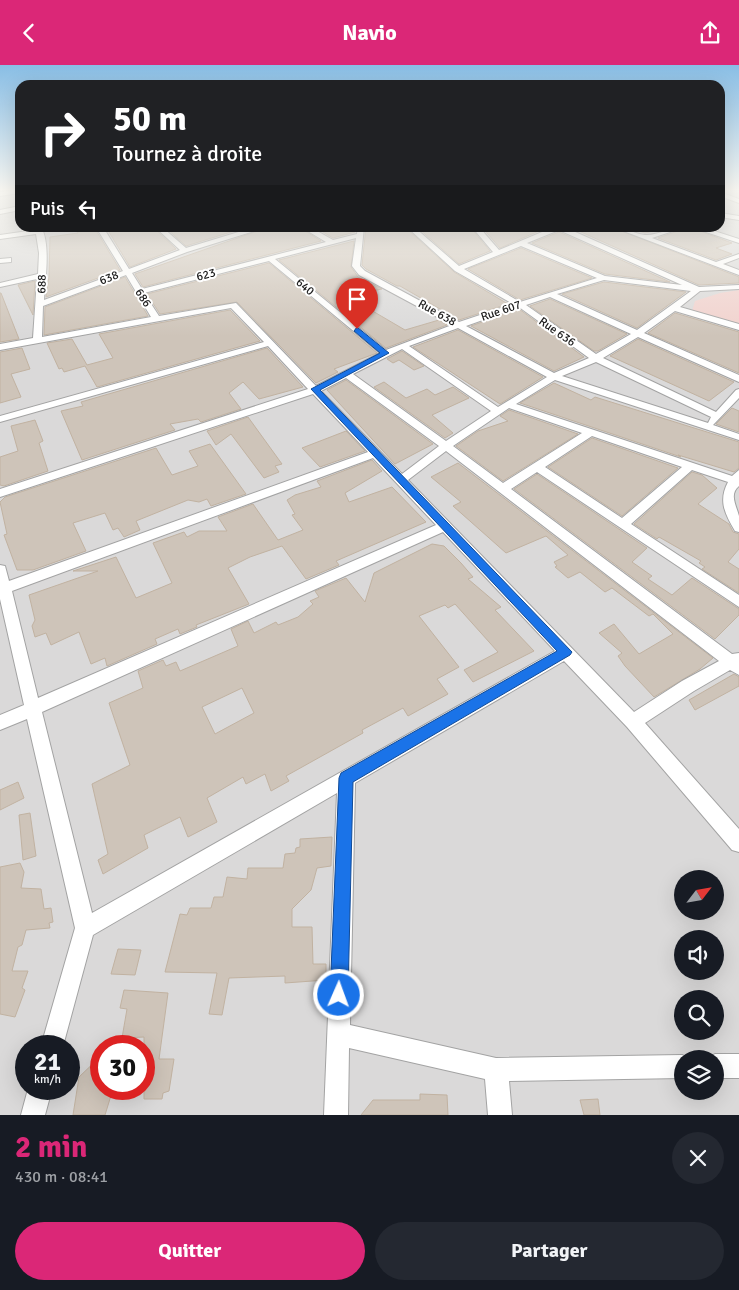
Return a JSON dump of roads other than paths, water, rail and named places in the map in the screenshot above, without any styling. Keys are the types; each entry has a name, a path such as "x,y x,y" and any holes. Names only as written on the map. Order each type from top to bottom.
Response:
{"street":[{"name":"688","path":"37,340 41,304 43,253 40,238"},
{"name":"686","path":"106,238 156,318"},
{"path":"171,238 186,251"},
{"name":"638","path":"41,304 126,272 226,238"},
{"path":"324,238 333,243"},
{"name":"623","path":"139,292 333,243 345,238"},
{"name":"Rue 638","path":"360,238 356,266 358,269 554,377 739,437"},
{"name":"Rue 636","path":"423,238 458,269 519,304 595,358 717,416"},
{"path":"485,238 498,253"},
{"path":"458,269 536,238"},
{"path":"401,480 445,445 554,377 595,358 675,308 698,289 582,238"},
{"path":"645,238 739,273"},
{"path":"523,244 604,278"},
{"path":"715,265 739,256"},
{"name":"640","path":"271,259 385,353"},
{"path":"0,261 8,260"},
{"path":"0,285 41,276"},
{"name":"Rue 607","path":"0,493 315,389 402,345 519,304 604,278 698,289 739,287"},
{"path":"550,294 739,379"},
{"path":"0,347 233,305 633,722 739,843"},
{"path":"675,308 739,327"},
{"path":"0,419 270,343"},
{"path":"402,345 498,411"},
{"path":"346,373 736,662 633,722"},
{"path":"708,427 737,396"},
{"path":"508,405 691,465 738,478 726,499 726,505 739,529"},
{"path":"503,489 591,432"},
{"path":"2,589 376,453"},
{"path":"623,523 691,465"},
{"path":"538,468 739,601"},
{"path":"0,723 446,526"},
{"path":"0,570 2,589 33,708 85,928 55,1035"},
{"path":"85,928 566,652"},
{"path":"336,1115 346,778"},
{"path":"338,1034 496,1070 674,1067"},
{"path":"724,1066 739,1066"},
{"path":"496,1070 500,1115"},
{"path":"33,1115 37,1100"}]}
